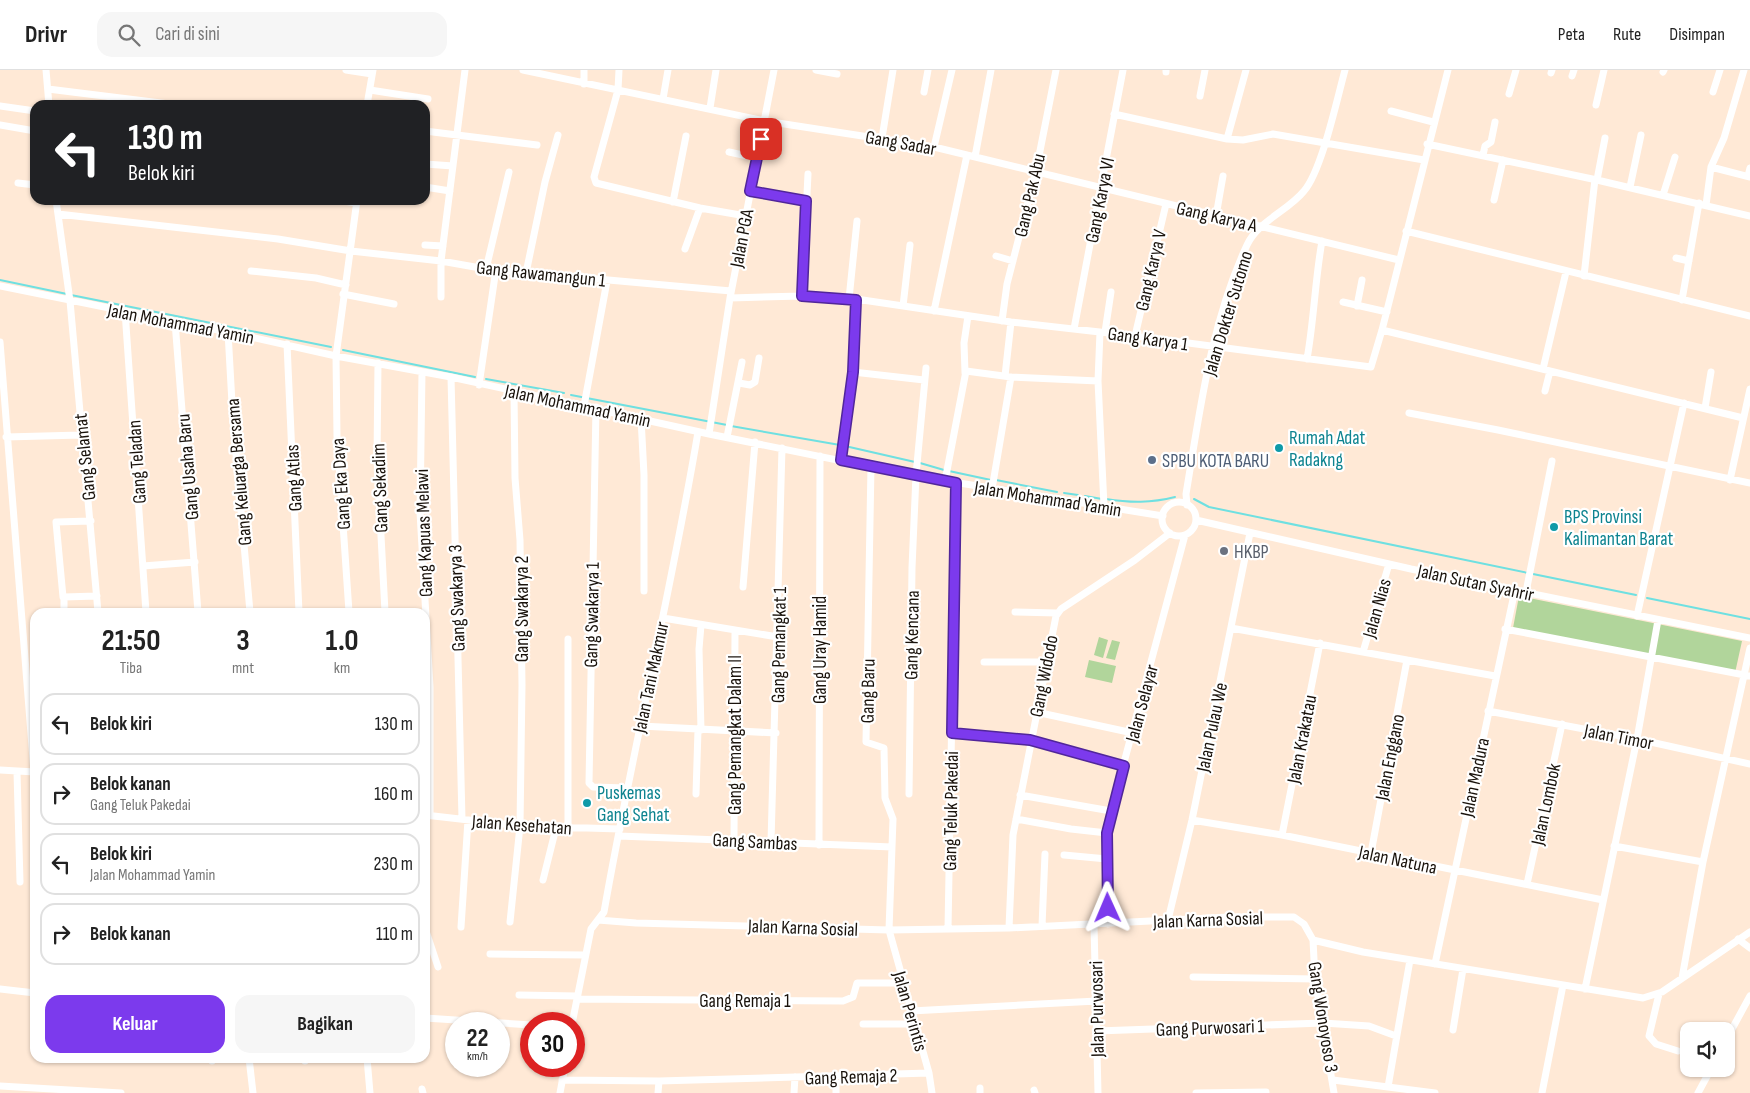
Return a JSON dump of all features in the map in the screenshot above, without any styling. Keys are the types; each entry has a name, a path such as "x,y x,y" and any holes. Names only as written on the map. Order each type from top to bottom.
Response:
{"street":[{"path":"46,70 49,100"},
{"path":"346,70 373,72 368,100"},
{"path":"441,297 441,261 465,70"},
{"name":"Gang Sadar","path":"523,70 765,121 934,147 1036,171"},
{"path":"584,70 584,84"},
{"path":"618,70 618,90 595,181 600,185 673,202 746,216"},
{"path":"663,99 668,70"},
{"path":"710,108 716,70"},
{"name":"Jalan PGA","path":"709,434 730,294 774,70"},
{"path":"816,70 837,74"},
{"path":"882,138 893,70"},
{"path":"924,92 928,70"},
{"path":"934,147 952,70"},
{"path":"975,157 991,70"},
{"name":"Gang Pak Abu","path":"1002,321 1013,261 1036,171 1056,70"},
{"name":"Gang Karya VI","path":"1074,329 1123,70"},
{"path":"1200,96 1205,70"},
{"path":"1226,139 1246,70"},
{"name":"Jalan Dokter Sutomo","path":"1185,501 1212,347 1242,255 1250,239 1262,227 1297,200 1308,187 1324,144 1345,70"},
{"name":"Gang Karya 1","path":"802,296 852,299 1002,321 1135,336 1370,367 1387,312 1446,70"},
{"path":"1509,94 1516,70"},
{"path":"1596,105 1604,70"},
{"path":"1713,92 1720,70"},
{"path":"1682,300 1702,204 1712,167 1724,138 1744,70"},
{"path":"48,88 139,100"},
{"path":"370,90 428,99"},
{"path":"0,106 30,111"},
{"path":"1391,111 1433,122"},
{"path":"1114,114 1226,139 1250,139 1273,134 1424,160"},
{"path":"1483,155 1485,146 1491,142 1494,122"},
{"path":"0,124 30,130"},
{"path":"430,131 537,145"},
{"path":"1630,187 1641,134"},
{"path":"526,273 537,218 558,135"},
{"path":"673,202 686,136"},
{"path":"1584,276 1596,179 1605,138"},
{"path":"1428,144 1596,179 1750,216"},
{"path":"729,152 758,158"},
{"path":"934,311 967,155"},
{"path":"1663,195 1675,157"},
{"path":"1494,200 1503,160"},
{"path":"430,164 453,166"},
{"path":"1712,167 1749,177 1750,168"},
{"name":"Gang Karya A","path":"1036,171 1399,260"},
{"path":"486,269 509,172"},
{"path":"802,296 808,174"},
{"path":"1216,216 1223,176"},
{"path":"18,183 30,184"},
{"path":"430,189 450,191"},
{"path":"750,191 806,201"},
{"name":"Gang Karya V","path":"1135,336 1166,204"},
{"name":"Gang Selamat","path":"57,205 68,290 98,608"},
{"name":"Gang Eka Daya","path":"349,608 337,436 336,356 357,205"},
{"path":"685,249 700,208"},
{"name":"Gang Rawamangun 1","path":"58,214 278,239 486,269 730,294 802,296"},
{"path":"841,460 853,372 852,299 857,221"},
{"path":"1406,231 1750,316"},
{"path":"1308,359 1314,325 1316,282 1322,241"},
{"path":"425,245 443,246"},
{"path":"903,306 910,245"},
{"path":"996,256 1013,261"},
{"path":"1676,258 1689,261"},
{"path":"480,385 496,269"},
{"path":"251,271 316,278 346,285"},
{"path":"1545,391 1547,370 1566,272"},
{"path":"1357,306 1362,280"},
{"path":"584,406 607,281"},
{"name":"Jalan Mohammad Yamin","path":"0,286 287,344 336,356 451,377 480,385 596,407 698,432 916,476 1161,515"},
{"path":"1104,506 1098,381 1102,332 1111,292"},
{"path":"344,294 394,304"},
{"path":"1342,302 1387,312"},
{"name":"Gang Teladan","path":"125,311 146,608"},
{"path":"945,480 965,373 964,344 968,316"},
{"name":"Gang Usaha Baru","path":"175,322 198,608"},
{"path":"992,489 1008,376 1012,322"},
{"path":"1382,330 1743,418"},
{"name":"Gang Keluarga Bersama","path":"228,332 233,421 250,608"},
{"path":"0,342 6,437 30,714"},
{"name":"Gang Atlas","path":"287,344 299,608"},
{"path":"739,383 750,385 755,382 759,358"},
{"path":"727,437 742,362"},
{"name":"Gang Sekadim","path":"378,364 377,459 385,608"},
{"name":"Gang Kencana","path":"909,794 916,476 926,368"},
{"path":"965,373 970,370 1008,376 1098,381"},
{"name":"Gang Kapuas Melawi","path":"422,372 420,512 425,608"},
{"path":"853,372 924,380"},
{"path":"1705,408 1711,372"},
{"name":"Gang Swakarya 3","path":"451,377 465,820"},
{"name":"Gang Swakarya 2","path":"510,922 520,826 520,540 515,478 514,392"},
{"path":"1730,480 1750,392"},
{"path":"1637,616 1684,403"},
{"name":"Gang Swakarya 1","path":"596,407 589,784 593,787 627,788"},
{"path":"1409,413 1750,484"},
{"path":"641,418 644,475 644,591"},
{"name":"Jalan Tani Makmur","path":"574,1012 591,928 604,912 698,432"},
{"path":"6,437 81,435"},
{"path":"743,587 755,442"},
{"name":"Gang Pemangkat 1","path":"771,842 776,733 782,448"},
{"name":"Gang Uray Hamid","path":"819,844 820,456"},
{"path":"1526,592 1552,461"},
{"name":"Gang Baru","path":"871,466 866,742 884,747 885,798 893,819 889,930"},
{"name":"Gang Teluk Pakedai","path":"948,929 956,483"},
{"path":"1185,501 1195,514 1198,522 1183,536 1167,534 1161,515 1171,505 1185,501"},
{"path":"64,608 56,522 91,521"},
{"name":"Jalan Sutan Syahrir","path":"1198,522 1389,564 1750,638"},
{"name":"Jalan Pulau We","path":"1168,920 1192,820 1250,533"},
{"name":"Gang Widodo","path":"1008,928 1012,844 1045,662 1057,613 1167,534"},
{"name":"Jalan Selayar","path":"1108,924 1107,833 1111,811 1183,544 1183,536"},
{"path":"143,566 195,562"},
{"name":"Jalan Nias","path":"1363,652 1389,564"},
{"name":"Jalan Madura","path":"1434,964 1505,629 1515,590"},
{"path":"64,598 97,596"},
{"path":"1015,612 1057,613"},
{"path":"663,618 778,637"},
{"path":"1585,988 1637,739 1658,620"},
{"path":"696,794 700,730 699,649 701,625"},
{"path":"1231,628 1495,676"},
{"path":"1505,629 1747,675"},
{"name":"Gang Pemangkat Dalam II","path":"734,840 735,631"},
{"path":"568,639 568,829"},
{"name":"Jalan Krakatau","path":"1282,835 1320,643"},
{"path":"1682,978 1703,862 1725,758 1747,675 1750,648"},
{"name":"Jalan Enggano","path":"1371,853 1407,660"},
{"path":"984,662 1045,662"},
{"name":"Jalan Timor","path":"1488,711 1637,739 1750,764"},
{"path":"1036,712 1133,733"},
{"name":"Jalan Lombok","path":"1527,884 1562,724"},
{"path":"641,726 776,733"},
{"path":"952,733 1030,740 1124,766"},
{"path":"0,770 30,772"},
{"path":"17,772 20,882"},
{"path":"1020,795 1111,811"},
{"name":"Jalan Kesehatan","path":"430,815 520,826 619,832"},
{"path":"1016,819 1071,829 1107,833"},
{"path":"462,927 465,820"},
{"name":"Jalan Natuna","path":"1192,820 1282,835 1454,872 1527,884 1603,900"},
{"path":"543,880 556,828"},
{"name":"Gang Sambas","path":"619,832 734,840 892,847"},
{"path":"1614,846 1703,862"},
{"path":"1042,926 1045,854"},
{"path":"1064,855 1107,859"},
{"name":"Jalan Karna Sosial","path":"598,920 636,924 889,930 1008,928 1168,920 1294,917 1302,921 1313,940"},
{"name":"Jalan Purwosari","path":"1094,925 1098,1093"},
{"name":"Jalan Perintis","path":"889,930 902,983 929,1073 932,1093"},
{"path":"1313,940 1336,947 1410,960 1647,998 1660,994 1750,932"},
{"path":"1738,939 1750,948"},
{"name":"Gang Wonoyoso 3","path":"1313,940 1315,979 1334,1093"},
{"name":"Gang Kapuas Melawi","path":"430,943 438,967"},
{"path":"490,954 585,955"},
{"path":"1393,1090 1396,1036 1410,960"},
{"path":"1453,1030 1463,969"},
{"path":"1192,978 1315,979"},
{"name":"Gang Remaja 1","path":"577,998 843,1001 852,997 857,983 902,983"},
{"path":"1542,1093 1563,985"},
{"path":"0,989 30,992"},
{"path":"1660,994 1649,1036 1656,1044 1678,1051"},
{"path":"520,995 577,998"},
{"path":"1735,1024 1750,996"},
{"path":"911,1011 1097,1001"},
{"path":"430,1018 520,1024"},
{"name":"Gang Purwosari 1","path":"1097,1031 1323,1023 1369,1026 1396,1036"},
{"path":"863,1024 915,1024"},
{"path":"250,1063 254,1093"},
{"path":"367,1063 370,1093"},
{"name":"Gang Remaja 2","path":"562,1080 659,1081 929,1073"},
{"path":"836,1076 836,1093"},
{"path":"560,1093 563,1077"},
{"path":"794,1093 795,1077"},
{"path":"1698,1093 1707,1077"},
{"path":"1333,1080 1393,1090 1435,1093"},
{"path":"658,1093 659,1081"},
{"path":"0,1086 32,1090 121,1093"},
{"path":"1196,1093 1266,1092"}],"green space":[{"path":"1519,596 1742,641 1735,673 1513,628"},
{"path":"1099,637 1108,640 1103,658 1094,655"},
{"path":"1112,640 1120,642 1115,660 1106,658"},
{"path":"1089,660 1116,666 1112,683 1085,677"}],"waterway":[{"path":"0,280 67,294"},
{"path":"71,295 331,347"},
{"path":"343,350 475,377"},
{"path":"486,379 564,393"},
{"path":"571,395 727,425"},
{"path":"731,426 840,445"},
{"path":"845,446 915,462"},
{"path":"920,463 944,470"},
{"path":"949,471 991,480"},
{"path":"996,480 1057,492"},
{"path":"1064,493 1078,495"},
{"path":"1085,496 1102,499"},
{"path":"1106,499 1141,502 1175,497"},
{"path":"1194,499 1209,507 1528,573"},
{"path":"1533,574 1636,595"},
{"path":"1647,598 1750,619"}],"place":[{"name":"Rumah Adat Radakng","path":"1279,448"},
{"name":"SPBU KOTA BARU","path":"1152,460"},
{"name":"BPS Provinsi Kalimantan Barat","path":"1554,527"},
{"name":"HKBP","path":"1224,551"},
{"name":"Puskemas Gang Sehat","path":"587,803"}],"route":[{"path":"761,139 750,191 806,201 802,296 856,300 853,372 841,460 956,483 952,621 952,733 1030,740 1124,766 1111,811 1107,833 1108,908"}]}
